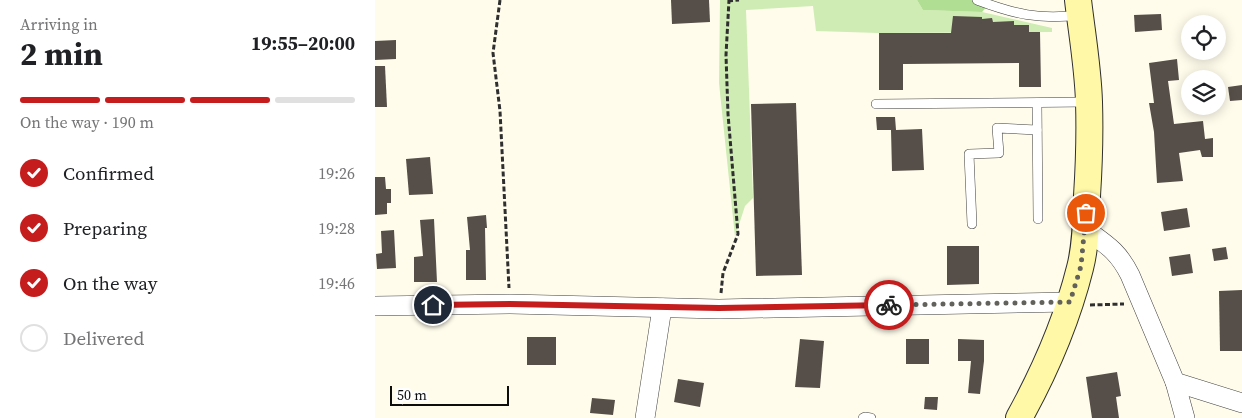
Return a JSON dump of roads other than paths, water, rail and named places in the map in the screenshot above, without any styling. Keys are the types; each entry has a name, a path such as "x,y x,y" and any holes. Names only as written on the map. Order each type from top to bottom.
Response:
{"main road":[{"path":"1019,418 1037,384 1070,302 1081,266 1085,229 1089,102 1079,8"}],"street":[{"path":"1085,229 1112,248 1122,260 1175,382 1185,418"},
{"path":"375,306 510,304 719,308 1070,302"},
{"path":"645,418 662,308"},
{"path":"1175,382 1242,403"}],"lane":[{"path":"977,0 999,9 1033,17 1059,18 1079,8"},
{"path":"876,104 1089,102"},
{"path":"1037,103 1039,220"},
{"path":"972,224 969,154 999,153 997,128 1037,130"},
{"path":"863,418 871,418"}]}
